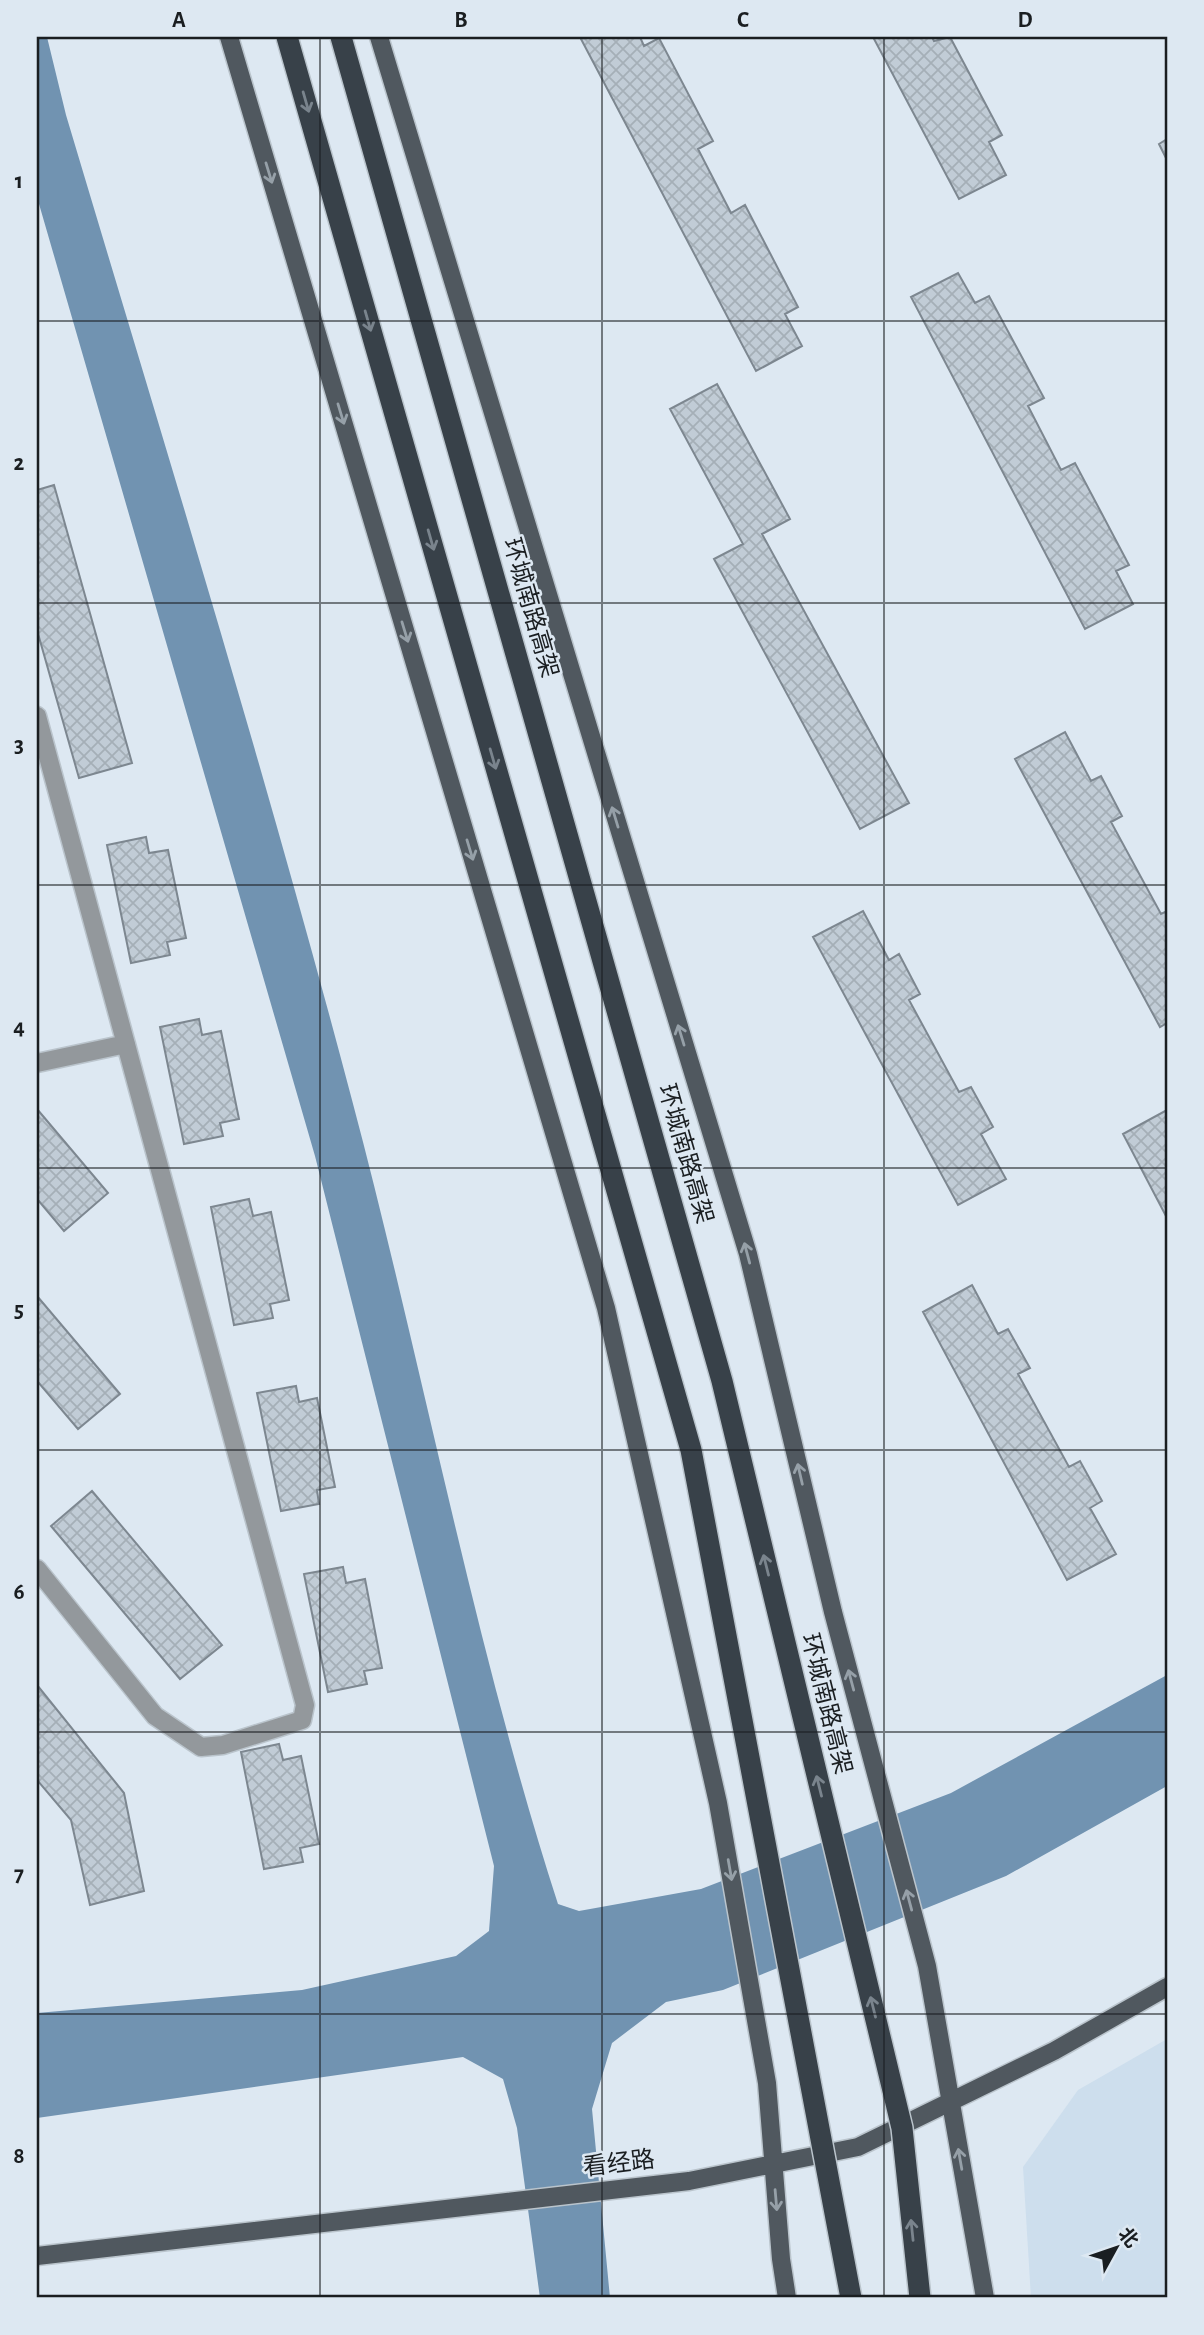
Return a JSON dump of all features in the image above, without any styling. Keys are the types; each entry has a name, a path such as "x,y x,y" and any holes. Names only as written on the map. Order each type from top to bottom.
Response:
{"highway":[{"path":"287,37 691,1450 851,2298"},
{"name":"环城南路高架","path":"341,37 722,1381 902,2128 920,2298"}],"main road":[{"path":"229,37 606,1308 718,1803 767,2083 781,2259 787,2298"},
{"path":"379,37 748,1254 833,1612 927,1966 985,2298"},
{"name":"看经路","path":"37,2256 690,2181 858,2147 1054,2050 1167,1987"}],"lane":[{"path":"37,716 305,1705 302,1720 223,1745 201,1746 155,1716 37,1569"},
{"path":"37,1063 126,1044"}],"shaded area":[{"path":"1167,2039 1167,2298 1031,2298 1023,2167 1078,2090"}],"water":[{"path":"37,37 47,37 66,115 213,607 319,976 378,1200 500,1705 558,1904 579,1911 701,1889 951,1793 1167,1675 1167,1786 1006,1876 723,1990 666,2002 612,2043 592,2109 610,2298 540,2298 517,2128 503,2079 463,2057 37,2118 37,2013 302,1990 456,1956 489,1931 494,1866 315,1156 37,197"}],"building":[{"path":"640,37 644,46 659,38 713,141 698,149 731,213 745,205 798,307 785,314 802,346 756,371 581,39"},
{"path":"873,37 932,37 934,41 950,37 1002,135 989,142 1006,175 959,199"},
{"path":"1167,139 1167,160 1159,144"},
{"path":"958,273 975,303 989,296 1044,398 1028,406 1061,470 1075,463 1129,565 1116,571 1133,604 1085,629 911,297"},
{"path":"717,384 790,519 762,534 909,803 860,829 714,559 743,544 670,409"},
{"path":"54,485 132,763 79,778 37,630 37,490"},
{"path":"1065,732 1091,781 1101,776 1122,816 1111,822 1161,914 1167,911 1167,1023 1160,1027 1015,759"},
{"path":"146,837 149,853 168,850 186,938 167,942 170,955 131,963 107,845"},
{"path":"863,911 889,960 899,954 920,994 909,1000 959,1092 971,1087 993,1127 981,1134 1006,1179 958,1205 813,937"},
{"path":"199,1019 202,1035 221,1031 239,1119 220,1123 223,1136 184,1144 160,1027"},
{"path":"37,1109 108,1193 64,1231 37,1199"},
{"path":"1167,1110 1167,1218 1123,1134"},
{"path":"249,1199 253,1216 271,1212 289,1300 270,1304 273,1318 234,1325 211,1207"},
{"path":"972,1285 998,1334 1008,1329 1030,1368 1018,1374 1069,1467 1080,1461 1102,1501 1090,1508 1116,1554 1067,1580 923,1312"},
{"path":"37,1296 120,1394 78,1429 37,1381"},
{"path":"296,1386 299,1402 317,1398 335,1487 317,1490 319,1504 281,1511 257,1393"},
{"path":"92,1491 222,1645 180,1679 51,1526"},
{"path":"343,1567 346,1583 365,1579 382,1668 364,1671 367,1684 328,1692 304,1574"},
{"path":"37,1685 124,1793 144,1891 90,1905 71,1820 37,1780"},
{"path":"279,1744 283,1760 301,1756 319,1844 300,1848 303,1862 264,1869 241,1752"}]}
